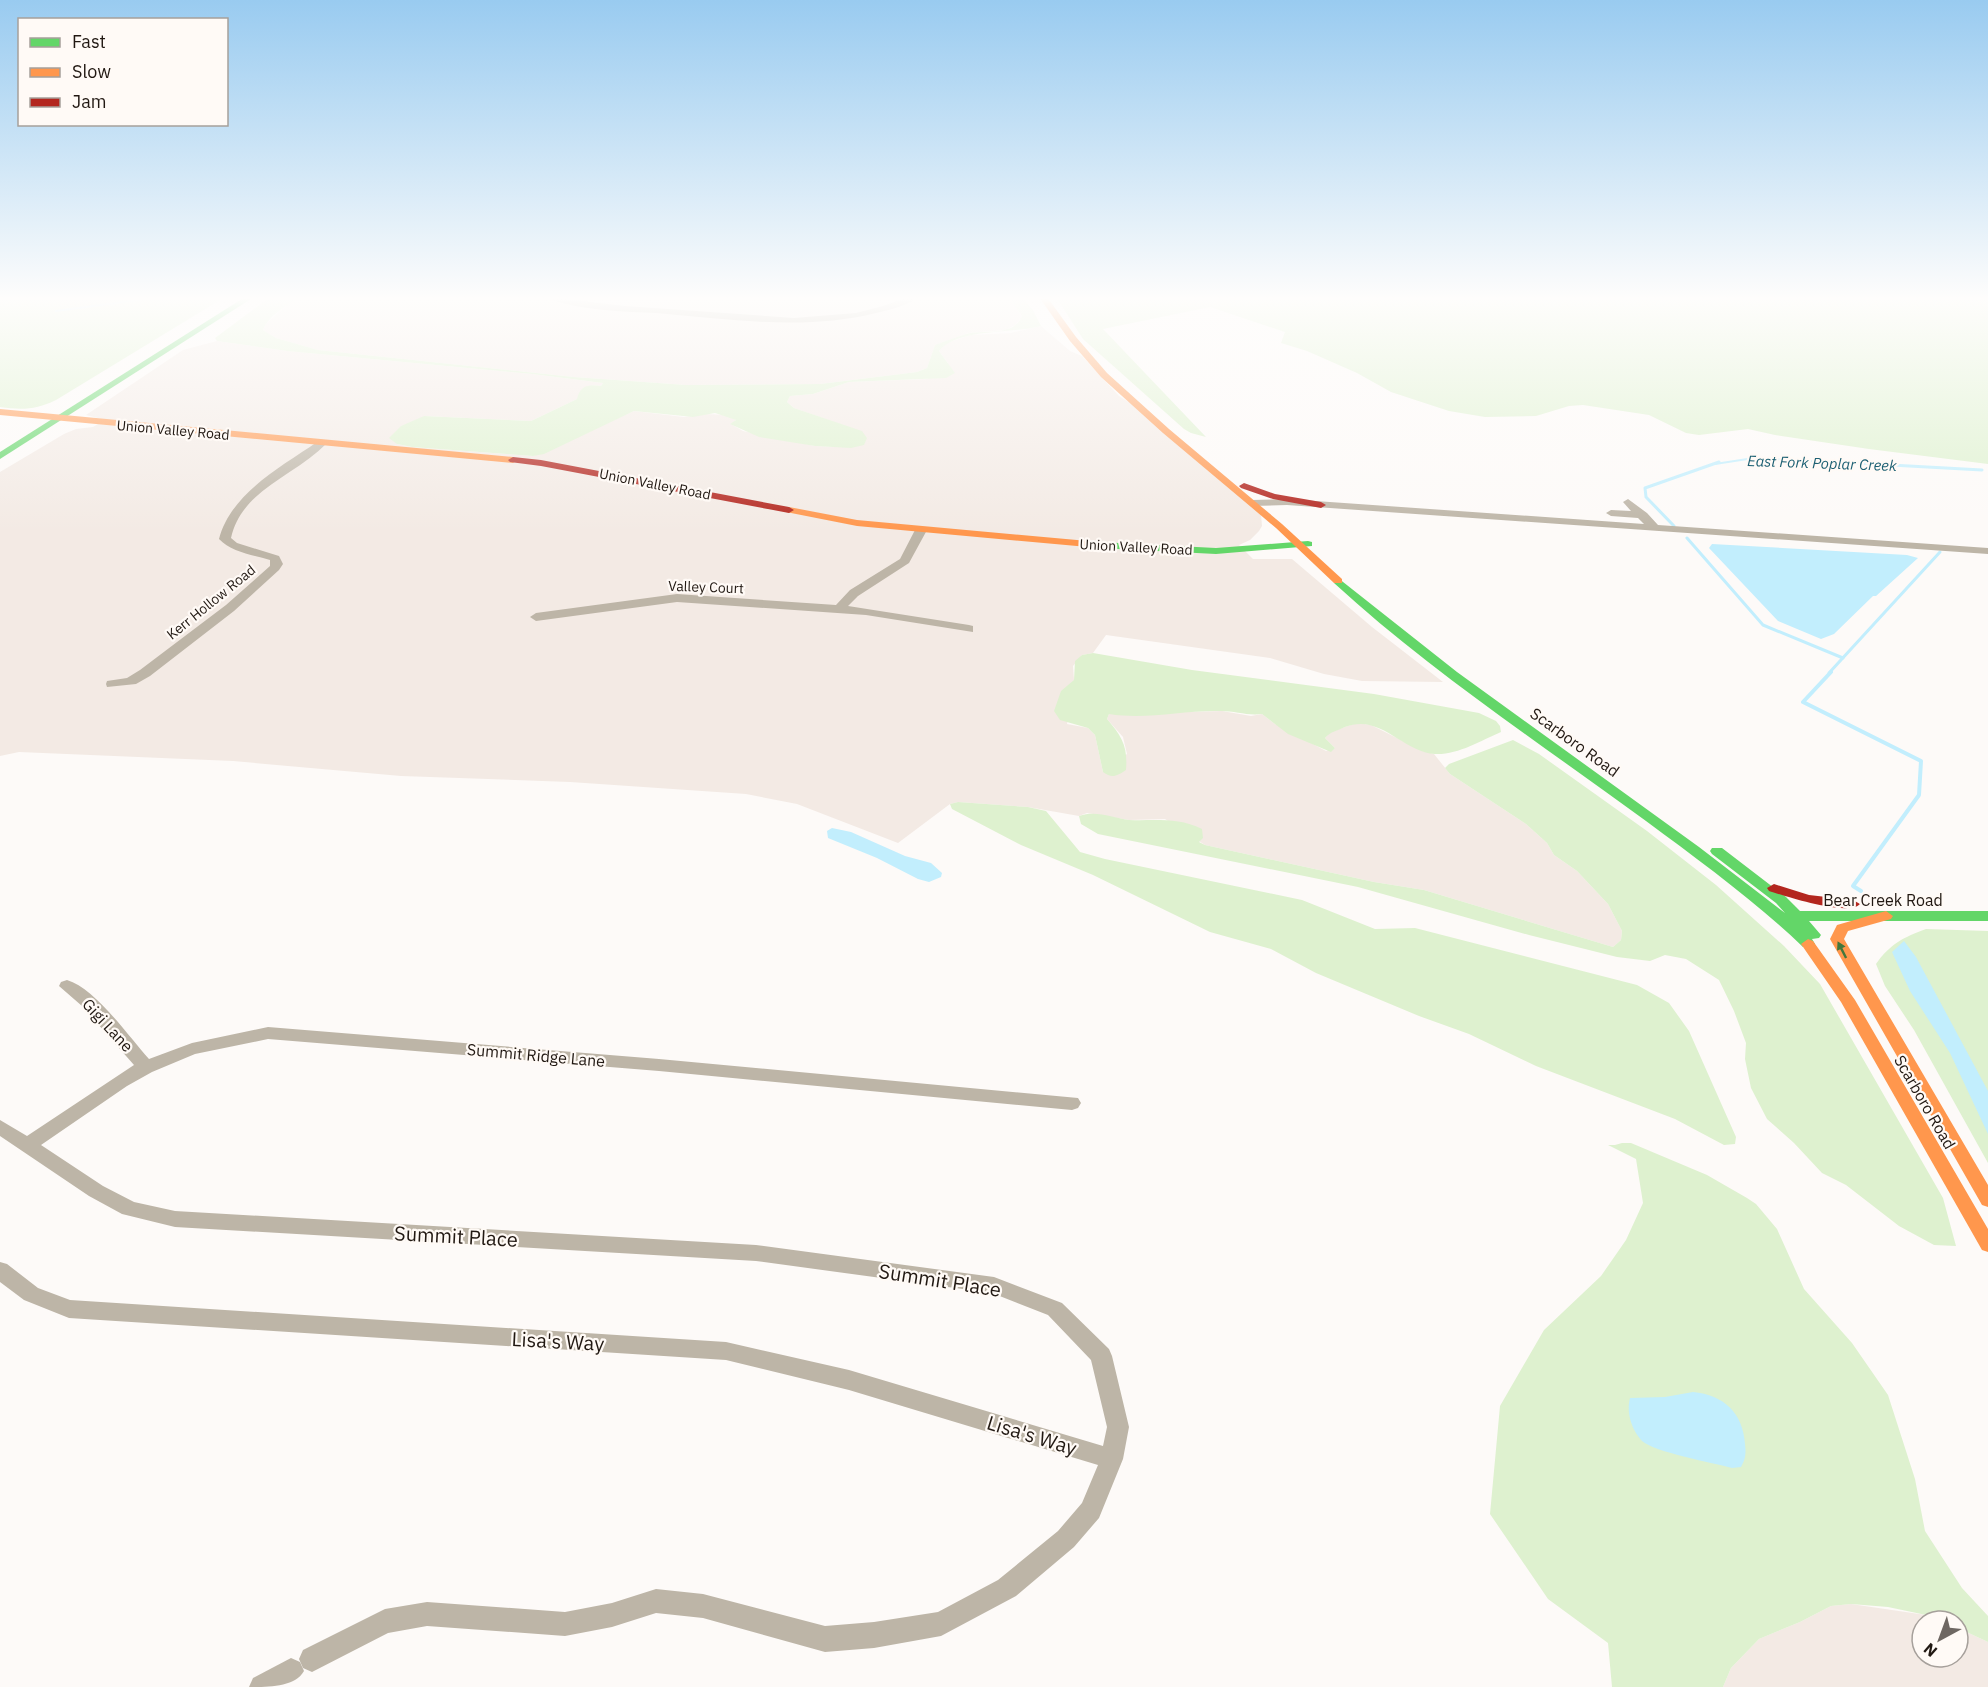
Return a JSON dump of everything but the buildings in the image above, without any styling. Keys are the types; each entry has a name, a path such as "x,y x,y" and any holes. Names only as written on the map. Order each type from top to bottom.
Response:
{"main road":[{"path":"0,456 51,418 115,376"},
{"path":"0,443 51,418 121,376"},
{"name":"Scarboro Road","path":"1105,376 1166,431 1258,502 1304,544 1420,639 1752,877 1799,916 1851,987 1988,1221"},
{"name":"Scarboro Road","path":"1117,376 1244,486 1258,502"},
{"name":"Union Valley Road","path":"0,412 549,464 804,514 921,530 1186,551 1304,544"},
{"path":"1244,486 1273,496 1321,505"},
{"name":"Scarboro Road","path":"1304,544 1360,601 1402,636 1694,850 1779,916 1808,944 1847,1000 1988,1245"},
{"path":"1551,744 1626,792 1779,907 1799,916"},
{"path":"1752,877 1788,894 1808,899 1862,904 1927,916"},
{"name":"Bear Creek Road","path":"1779,916 1988,916"},
{"path":"1886,916 1842,928 1837,939 1881,1019 1988,1200"}],"street":[{"name":"Kerr Hollow Road","path":"112,684 131,681 145,673 230,608 275,568 277,564 275,558 233,545 225,539 226,531 251,495 321,444"},
{"path":"1258,502 1988,549"},
{"path":"1628,502 1656,529"},
{"path":"1611,513 1643,515"},
{"path":"839,609 854,593 905,561 921,530"},
{"name":"Valley Court","path":"536,617 677,598 839,609 969,629"},
{"name":"Gigi Lane","path":"67,986 88,1002 146,1067"},
{"name":"Summit Ridge Lane","path":"27,1145 121,1081 146,1067 192,1049 268,1034 658,1065 1071,1103"},
{"name":"Summit Place","path":"0,1127 96,1191 129,1209 175,1219 756,1253 994,1286 1055,1310 1101,1356 1118,1427 1112,1459 1091,1510 1066,1539 1007,1588 941,1624 874,1635 825,1639 703,1606 656,1601 612,1615 565,1624 427,1614 385,1621 262,1687"},
{"name":"Lisa's Way","path":"0,1270 31,1294 69,1309 726,1351 849,1380 1112,1459"}],"shaded area":[{"path":"145,376 546,376 603,383 601,386 593,385 577,399 531,421 424,416 397,444 533,456 634,411 684,417 706,414 727,415 736,420 731,424 743,431 815,446 837,447 848,427 794,408 787,402 790,396 813,394 849,382 927,379 931,376 1100,376 1119,396 1133,405 1261,514 1262,526 1259,531 1250,540 1239,545 1253,559 1292,559 1372,627 1443,682 1362,681 1324,674 1270,658 1106,635 1093,653 1082,655 1073,666 1074,680 1067,724 1088,728 1095,735 1103,772 1127,754 1123,737 1107,719 1109,714 1222,711 1251,716 1262,714 1275,724 1326,751 1335,748 1325,738 1330,732 1357,723 1371,725 1423,751 1434,754 1450,774 1526,824 1547,843 1554,855 1577,871 1608,904 1622,931 1621,940 1613,947 1424,890 1374,882 1205,845 1165,819 1129,820 1087,813 1079,816 1028,807 958,802 950,804 898,843 797,804 746,794 570,782 401,776 233,761 19,752 0,756 0,472 64,434 76,429 93,427 105,420 86,415"},
{"path":"562,376 887,376 820,384 686,385"},
{"path":"1851,1604 1910,1613 1910,1669 1970,1669 1970,1634 1988,1642 1988,1687 1723,1687 1731,1668 1759,1639 1831,1606"}],"green space":[{"path":"0,376 96,376 42,406 22,409 0,407"},
{"path":"546,376 686,385 820,384 887,376 950,376 946,378 849,382 813,394 790,396 787,402 794,408 862,431 867,438 864,445 851,448 815,446 759,437 730,424 736,420 715,413 693,417 634,411 544,454 533,456 412,447 397,444 389,438 401,426 424,416 531,421 577,399 580,391 585,387 601,386 603,383"},
{"path":"1124,376 1148,376 1206,437 1184,429"},
{"path":"1362,376 1988,376 1988,464 1869,449 1748,429 1699,435 1686,433 1649,415 1583,405 1569,406 1536,416 1485,417 1449,411 1391,392"},
{"path":"1093,653 1192,670 1374,694 1479,713 1496,721 1501,732 1460,750 1435,754 1412,747 1381,729 1358,724 1334,731 1325,738 1335,748 1331,752 1288,734 1262,714 1221,711 1137,716 1109,714 1107,719 1123,742 1126,755 1126,770 1112,776 1103,772 1095,735 1088,728 1060,720 1054,711 1061,691 1074,680 1075,661 1082,655"},
{"path":"1513,740 1539,754 1647,831 1716,885 1784,946 1820,984 1943,1198 1956,1246 1934,1245 1899,1226 1846,1185 1822,1173 1767,1119 1751,1088 1745,1059 1746,1043 1719,980 1686,959 1665,955 1650,961 1617,957 1358,887 1098,834 1081,824 1079,816 1098,814 1129,820 1166,820 1193,825 1202,829 1203,838 1199,842 1205,845 1374,882 1424,890 1613,947 1621,940 1622,931 1608,904 1577,871 1554,855 1547,843 1526,824 1450,774 1445,768 1449,764"},
{"path":"958,802 1028,807 1046,811 1080,852 1105,859 1302,900 1375,929 1415,928 1637,985 1669,1003 1689,1031 1736,1137 1735,1144 1724,1145 1675,1119 1536,1066 1469,1034 1316,973 1271,949 1210,932 1093,875 1021,845 952,809 950,804"},
{"path":"1926,929 1988,931 1988,1163 1914,1030 1885,986 1876,964 1898,942"},
{"path":"1631,1143 1707,1175 1756,1204 1777,1229 1804,1289 1852,1343 1888,1395 1915,1479 1925,1531 1962,1588 1988,1616 1988,1642 1970,1634 1970,1609 1910,1609 1910,1612 1851,1604 1831,1606 1759,1639 1731,1668 1723,1687 1612,1687 1608,1643 1548,1599 1490,1514 1500,1406 1544,1330 1601,1276 1626,1240 1643,1203 1636,1159 1608,1145"}],"water":[{"path":"1712,544 1907,555 1918,558 1876,596 1873,596 1834,634 1821,639 1778,621 1709,548"},
{"path":"832,828 851,832 905,856 931,863 942,873 941,877 929,882 918,879 877,858 828,838 827,831"},
{"path":"1904,941 1916,957 1988,1091 1988,1134 1950,1053 1910,991 1892,952"},
{"path":"1693,1392 1714,1397 1723,1402 1736,1415 1743,1433 1745,1447 1745,1458 1741,1467 1732,1468 1671,1453 1649,1445 1638,1437 1629,1415 1630,1398 1665,1397"}],"waterway":[{"name":"East Fork Poplar Creek","path":"1715,464 1754,458 1864,464"},
{"name":"East Fork Poplar Creek","path":"1674,526 1646,497 1645,488 1719,462"},
{"name":"East Fork Poplar Creek","path":"1836,462 1982,470"},
{"name":"East Fork Poplar Creek","path":"1687,538 1763,625 1843,658"},
{"name":"East Fork Poplar Creek","path":"1843,658 1940,552"},
{"name":"East Fork Poplar Creek","path":"1829,673 1843,658"},
{"name":"East Fork Poplar Creek","path":"1831,672 1803,702 1921,761 1919,795 1853,886 1861,891"}],"traffic: fast":[{"path":"0,456 126,376"},
{"path":"1099,545 1216,551 1308,544"},
{"path":"1338,581 1453,674 1694,850 1779,916 1808,944"},
{"path":"1717,851 1781,900 1814,935"},
{"path":"1790,916 1988,916"}],"traffic: slow":[{"path":"1105,376 1166,431 1279,526 1338,581"},
{"path":"0,412 513,460"},
{"path":"789,510 857,523 1099,545"},
{"path":"1886,916 1842,928 1837,939 1988,1200"},
{"path":"1808,944 1847,1000 1988,1245"}],"traffic: jam":[{"path":"513,460 541,463 789,510"},
{"path":"1244,486 1273,496 1321,505"},
{"path":"1774,888 1808,899 1853,904"}]}
